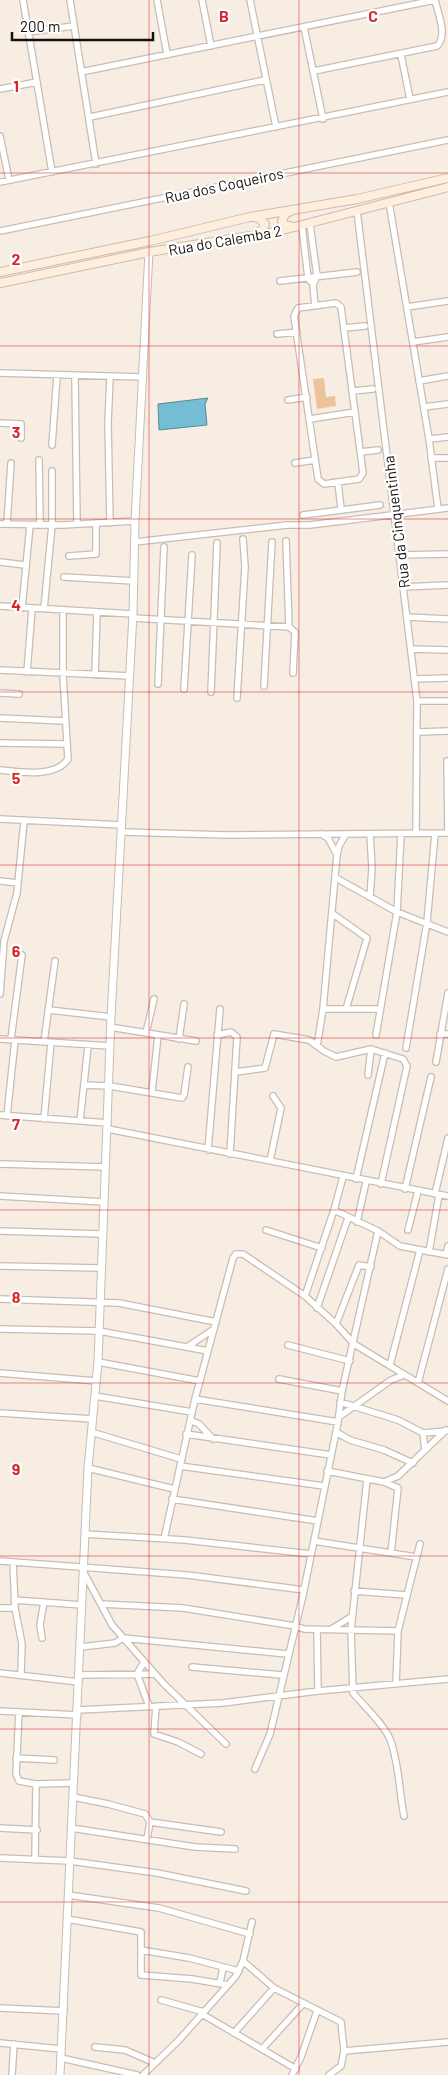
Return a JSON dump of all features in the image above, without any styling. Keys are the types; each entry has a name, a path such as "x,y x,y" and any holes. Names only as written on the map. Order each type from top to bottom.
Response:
{"main road":[{"name":"Rua do Calemba 2","path":"0,272 150,242 250,216 357,199 448,178"},
{"name":"Rua do Calemba 2","path":"0,283 149,252 302,226 448,187"},
{"path":"293,210 285,214 282,221 284,225 302,226"},
{"path":"250,216 262,220 265,225 263,230 252,236"}],"street":[{"path":"23,0 52,172"},
{"path":"70,0 96,164"},
{"path":"157,0 167,54"},
{"path":"202,0 211,46"},
{"path":"250,0 276,127"},
{"path":"81,72 257,38 435,0 443,33 441,42 437,46 401,55 314,71"},
{"path":"28,32 74,26"},
{"path":"304,27 323,119"},
{"path":"401,55 410,99"},
{"path":"90,117 265,80"},
{"path":"0,89 36,82"},
{"path":"0,182 323,119 448,92"},
{"path":"0,136 9,180"},
{"name":"Rua dos Coqueiros","path":"0,231 448,140"},
{"path":"389,202 424,407 438,509"},
{"name":"Rua da Cinquentinha","path":"357,211 418,701 416,834"},
{"path":"302,226 317,276 313,285 314,306"},
{"path":"302,226 308,278 313,285"},
{"path":"60,2075 88,1468 98,1362 102,1234 110,1086 110,1027 130,676 135,521 149,252"},
{"path":"280,281 357,272"},
{"path":"407,307 448,300"},
{"path":"338,304 341,307 344,328 361,452 361,476 359,479 320,483 315,460 295,311 298,308 338,304"},
{"path":"344,328 365,326"},
{"path":"277,334 297,332"},
{"path":"413,342 448,337"},
{"path":"0,373 74,377 143,377"},
{"path":"52,445 57,376"},
{"path":"419,381 448,376"},
{"path":"74,377 77,524"},
{"path":"110,377 108,423 110,523"},
{"path":"353,391 373,389"},
{"path":"288,400 307,397"},
{"path":"424,407 448,404"},
{"path":"310,419 355,412"},
{"path":"0,423 21,424 21,438"},
{"path":"429,439 448,437"},
{"path":"361,452 378,450"},
{"path":"431,458 448,458"},
{"path":"39,460 40,524"},
{"path":"295,463 315,460"},
{"path":"7,524 11,463"},
{"path":"44,609 52,525 52,471"},
{"path":"338,482 341,509"},
{"path":"303,515 380,505"},
{"path":"135,542 287,525 304,526 448,508"},
{"path":"0,524 52,525 135,521"},
{"path":"69,556 96,554 96,523"},
{"path":"22,608 30,525"},
{"path":"237,698 245,567 243,539"},
{"path":"286,541 289,627"},
{"path":"264,686 272,542"},
{"path":"211,692 216,543"},
{"path":"158,684 164,547"},
{"path":"399,555 448,554"},
{"path":"184,689 192,555"},
{"path":"0,562 25,565"},
{"path":"64,577 134,581"},
{"path":"403,587 448,585"},
{"path":"0,606 133,616 160,620 289,627 295,632 293,673"},
{"path":"27,672 32,609"},
{"path":"0,770 39,772 57,768 68,759 63,675 63,611"},
{"path":"95,675 98,613"},
{"path":"407,617 448,619"},
{"path":"411,649 448,650"},
{"path":"0,670 63,675 130,676"},
{"path":"414,679 448,678"},
{"path":"0,693 20,694"},
{"path":"418,701 448,700"},
{"path":"0,718 65,721"},
{"path":"418,732 448,731"},
{"path":"0,743 67,744"},
{"path":"0,819 228,835 448,833 447,761"},
{"path":"0,994 2,941 15,905 24,821"},
{"path":"321,834 328,838 337,855"},
{"path":"317,1046 333,914 338,846 346,834"},
{"path":"370,834 372,868 370,897"},
{"path":"376,1035 397,912 401,834"},
{"path":"406,1048 427,922 435,834"},
{"path":"336,878 397,912 427,922 448,932"},
{"path":"0,881 18,883"},
{"path":"333,914 367,938 346,1009"},
{"path":"7,1116 22,954"},
{"path":"44,1119 49,1010 55,961"},
{"path":"436,1062 448,993"},
{"path":"146,1033 154,999"},
{"path":"179,1039 184,1004"},
{"path":"323,1008 380,1009"},
{"path":"208,1150 220,1009"},
{"path":"49,1010 111,1017"},
{"path":"110,1027 196,1042"},
{"path":"217,1035 231,1032 236,1035 236,1072 230,1154"},
{"path":"236,1072 265,1068 274,1034 306,1038 339,1057 371,1049 403,1060 407,1066 381,1184"},
{"path":"440,1034 448,1034"},
{"path":"152,1092 158,1035"},
{"path":"0,1039 110,1046"},
{"path":"80,1120 88,1046"},
{"path":"368,1075 371,1049"},
{"path":"356,1180 385,1053"},
{"path":"84,1084 110,1086 183,1098 188,1067"},
{"path":"406,1188 431,1077"},
{"path":"270,1161 281,1108 273,1096"},
{"path":"0,1115 80,1120 208,1150 270,1161 366,1182 448,1196"},
{"path":"429,1252 437,1194 448,1138"},
{"path":"0,1164 106,1167"},
{"path":"305,1296 322,1248 343,1177"},
{"path":"357,1222 366,1182"},
{"path":"408,1230 418,1191"},
{"path":"0,1196 104,1202"},
{"path":"334,1210 378,1231 396,1244 447,1255 448,1246"},
{"path":"317,1308 348,1218"},
{"path":"266,1230 322,1248"},
{"path":"0,1231 102,1234"},
{"path":"255,1769 270,1734 277,1696 304,1590 336,1432 342,1391 378,1231"},
{"path":"390,1365 420,1250"},
{"path":"164,1539 195,1399 233,1258 238,1253 243,1254 305,1296 336,1324 354,1344 418,1384 447,1398"},
{"path":"336,1324 359,1265 371,1267"},
{"path":"0,1266 101,1268"},
{"path":"418,1384 448,1269"},
{"path":"0,1299 100,1301 215,1325"},
{"path":"187,1347 215,1325"},
{"path":"0,1329 99,1331 208,1352"},
{"path":"288,1345 350,1361"},
{"path":"195,1349 205,1362"},
{"path":"98,1362 200,1381"},
{"path":"0,1372 96,1381"},
{"path":"195,1399 338,1420 391,1380 404,1375"},
{"path":"279,1379 342,1391"},
{"path":"95,1396 192,1412"},
{"path":"340,1402 398,1420 423,1432 447,1430"},
{"path":"0,1413 92,1419"},
{"path":"190,1420 199,1424 214,1438"},
{"path":"384,1482 398,1476 447,1430"},
{"path":"91,1432 181,1459"},
{"path":"336,1432 350,1440 384,1450 412,1462"},
{"path":"423,1432 425,1451"},
{"path":"186,1434 331,1455"},
{"path":"180,1466 324,1486"},
{"path":"88,1468 174,1489"},
{"path":"327,1471 384,1482 398,1488"},
{"path":"391,1553 398,1476"},
{"path":"367,1479 350,1630 353,1688 354,1694 367,1706 389,1738 395,1756 404,1816"},
{"path":"172,1498 318,1521"},
{"path":"85,1534 164,1539 311,1554"},
{"path":"314,1541 416,1557"},
{"path":"396,1684 398,1630 420,1544"},
{"path":"0,1561 83,1570 187,1575 304,1590"},
{"path":"14,1562 14,1600 22,1644 21,1674"},
{"path":"83,1570 108,1619 123,1638 155,1674 226,1744"},
{"path":"354,1591 406,1595"},
{"path":"14,1600 82,1605"},
{"path":"42,1638 40,1625 44,1602"},
{"path":"101,1604 183,1608 317,1630 333,1628 398,1630"},
{"path":"0,1608 15,1608"},
{"path":"333,1628 352,1617"},
{"path":"317,1630 318,1691"},
{"path":"81,1647 106,1645 118,1642 123,1638 288,1654"},
{"path":"137,1674 144,1662"},
{"path":"192,1667 282,1675"},
{"path":"0,1673 79,1679 155,1674"},
{"path":"137,1674 149,1706"},
{"path":"0,1711 78,1713 185,1703 223,1703 318,1691 448,1679"},
{"path":"156,1706 154,1734 178,1742 201,1754"},
{"path":"19,1712 16,1758 17,1779 21,1782 36,1784 74,1783"},
{"path":"16,1758 54,1760"},
{"path":"35,1860 37,1830 36,1784"},
{"path":"73,1797 144,1813 150,1822 147,1839"},
{"path":"150,1822 221,1832"},
{"path":"0,1828 37,1830"},
{"path":"71,1828 195,1847 234,1850"},
{"path":"0,1858 70,1861 157,1873 246,1891"},
{"path":"68,1895 159,1908 250,1934"},
{"path":"67,1919 141,1932 140,1975 228,1985"},
{"path":"143,2075 203,2013 239,1971 252,1922"},
{"path":"141,1950 189,1958 239,1971"},
{"path":"243,1961 274,1988 316,2011 341,2022 344,2051 340,2068 329,2075"},
{"path":"220,1983 223,1966"},
{"path":"234,2033 274,1988"},
{"path":"161,2000 203,2013 296,2069"},
{"path":"262,2049 303,2004"},
{"path":"0,2008 64,2011"},
{"path":"292,2075 296,2069 316,2011"},
{"path":"344,2051 448,2042"},
{"path":"0,2043 61,2048"},
{"path":"12,2075 14,2044"},
{"path":"95,2047 125,2050 155,2063"},
{"path":"61,2058 137,2075"}],"shaded area":[{"path":"324,378 326,397 335,396 336,406 317,409 313,379"}],"water":[{"path":"208,398 205,404 207,425 159,430 158,404"}]}
